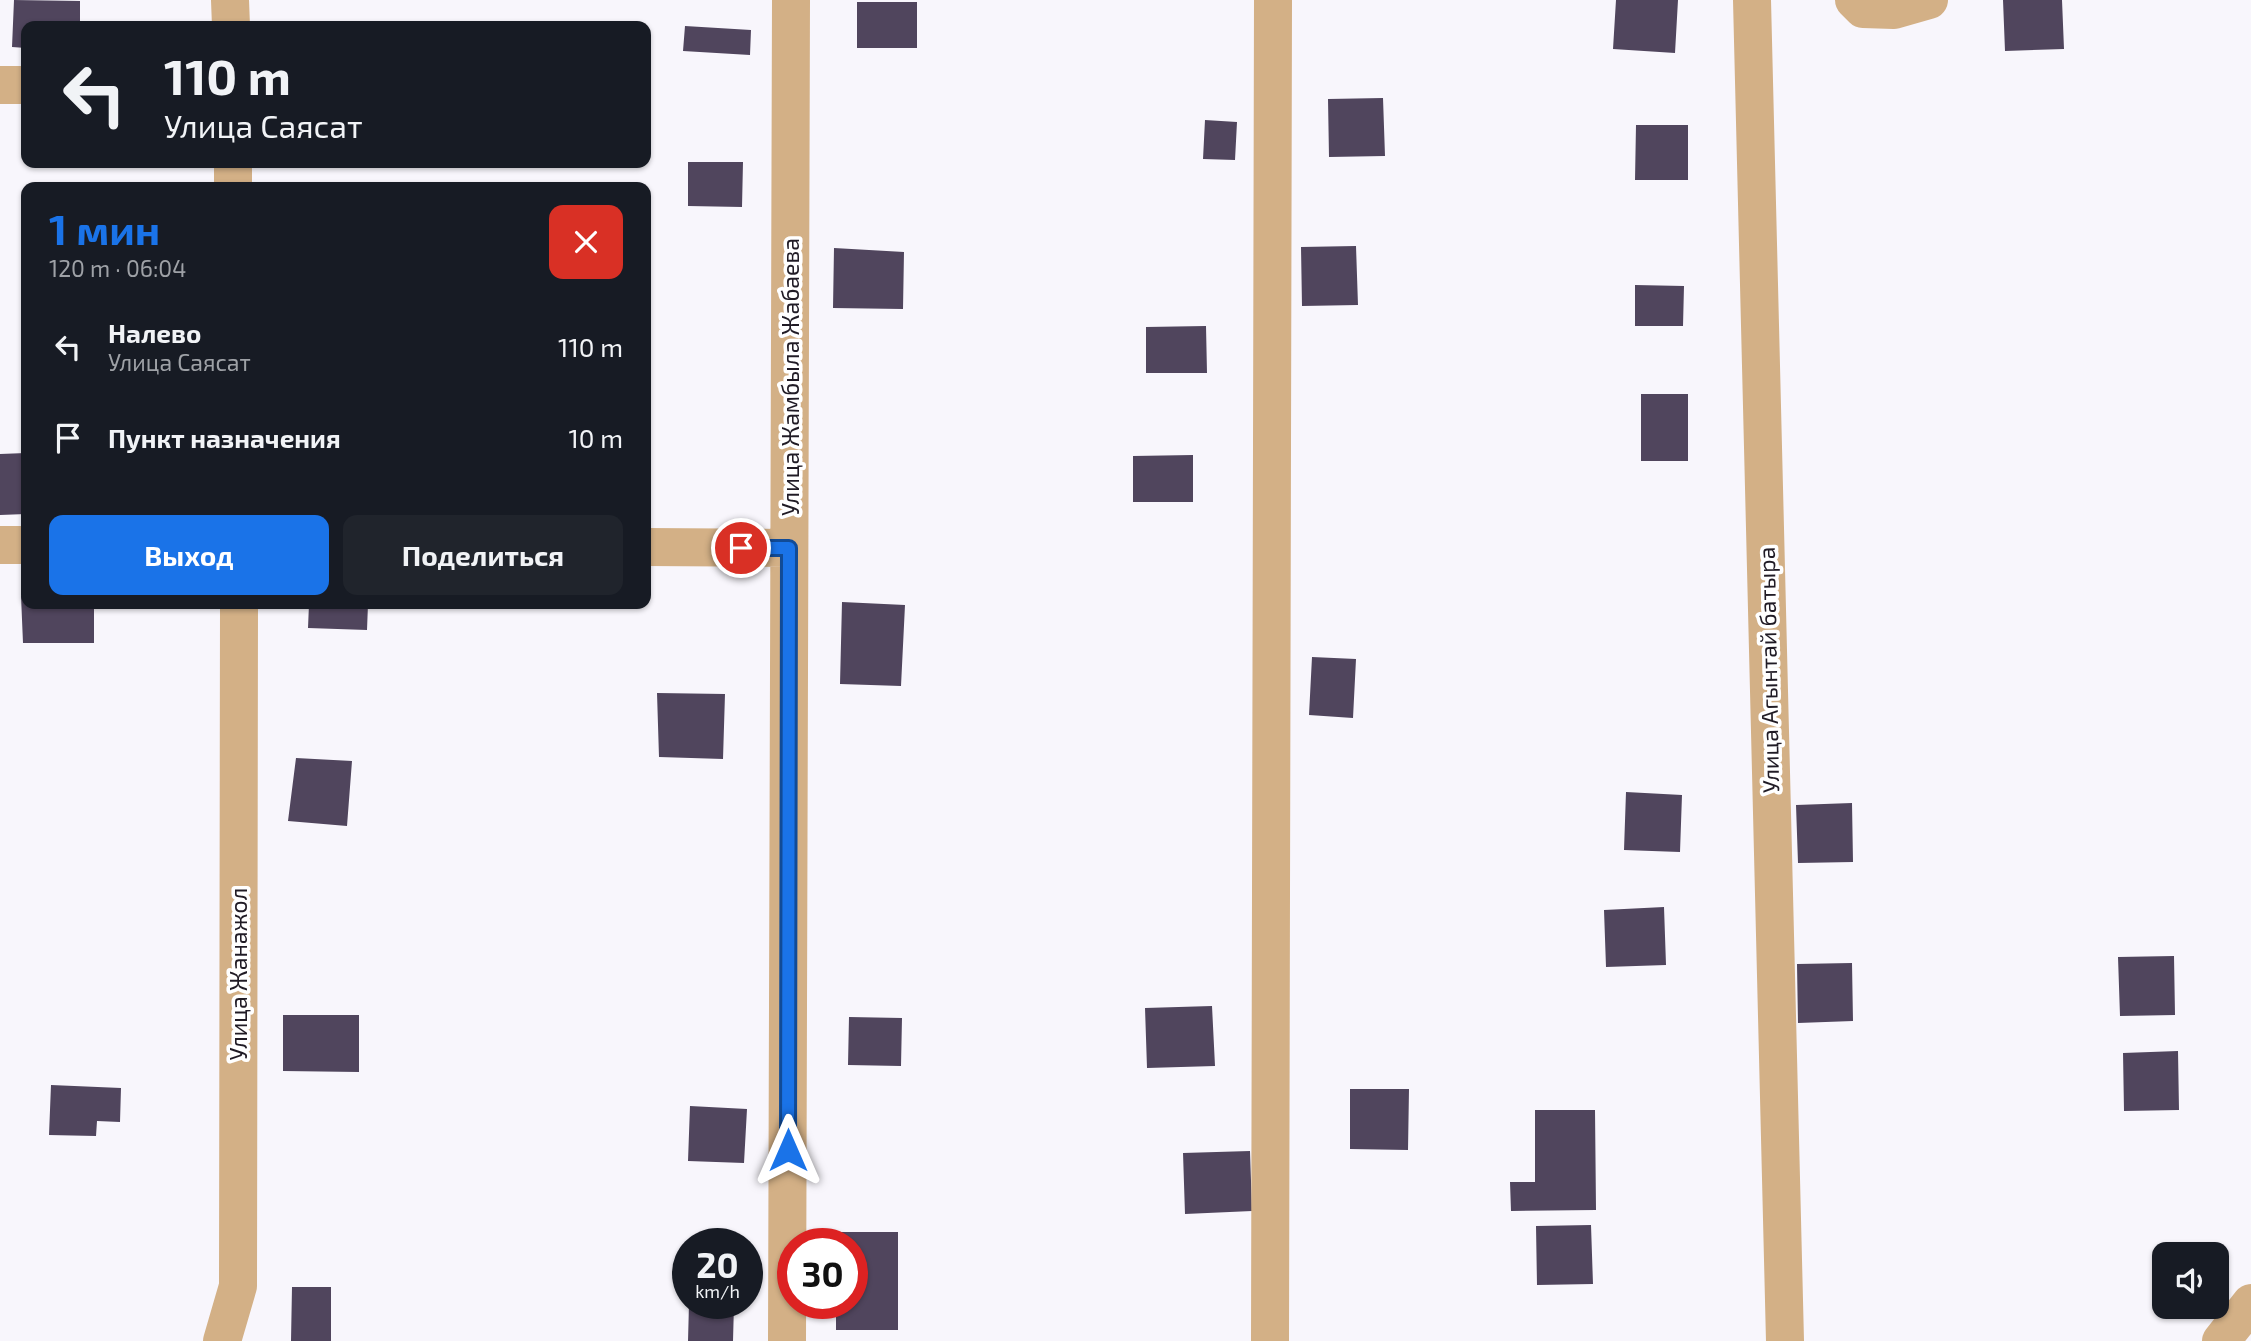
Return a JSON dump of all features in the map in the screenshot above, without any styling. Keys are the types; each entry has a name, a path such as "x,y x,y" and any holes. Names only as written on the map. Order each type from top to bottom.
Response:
{"street":[{"path":"230,0 230,21"},
{"name":"Улица Жамбыла Жабаева","path":"787,1341 791,0"},
{"path":"1270,1341 1273,0"},
{"name":"Улица Агынтай батыра","path":"1752,0 1785,1341"},
{"path":"1854,0 1863,9 1894,10 1929,0"},
{"path":"0,85 21,85"},
{"path":"0,545 21,545"},
{"path":"651,547 789,548"},
{"name":"Улица Жанажол","path":"222,1341 238,1286 239,609"},
{"path":"2221,1341 2251,1303"}],"building":[{"path":"14,0 80,1 80,21 21,21 21,48 12,47"},
{"path":"1616,0 1678,0 1675,53 1613,49"},
{"path":"2003,0 2062,0 2064,49 2005,51"},
{"path":"857,2 917,2 917,48 857,48"},
{"path":"685,26 751,30 750,55 683,51"},
{"path":"1383,98 1385,156 1329,157 1328,99"},
{"path":"1205,120 1237,122 1235,160 1203,159"},
{"path":"1636,125 1688,125 1688,180 1635,180"},
{"path":"688,162 743,162 742,207 688,206"},
{"path":"1356,246 1358,305 1302,306 1301,247"},
{"path":"834,248 904,252 903,309 833,308"},
{"path":"1635,285 1684,286 1683,326 1635,326"},
{"path":"1206,326 1207,373 1146,373 1146,327"},
{"path":"1641,394 1688,394 1688,461 1641,461"},
{"path":"21,453 21,514 0,515 0,454"},
{"path":"1193,455 1193,502 1133,502 1133,456"},
{"path":"842,602 905,605 901,686 840,684"},
{"path":"22,609 94,609 94,643 23,643"},
{"path":"309,609 368,609 367,630 308,628"},
{"path":"1312,657 1356,659 1353,718 1309,715"},
{"path":"657,693 725,694 723,759 659,757"},
{"path":"296,758 352,761 347,826 288,821"},
{"path":"1626,792 1682,795 1680,852 1624,850"},
{"path":"1852,803 1853,862 1798,863 1796,805"},
{"path":"1664,907 1666,965 1606,967 1604,910"},
{"path":"2174,956 2175,1015 2120,1016 2118,957"},
{"path":"1852,963 1853,1021 1798,1023 1797,964"},
{"path":"1212,1006 1215,1066 1147,1068 1145,1008"},
{"path":"283,1015 359,1015 359,1072 283,1071"},
{"path":"849,1017 902,1018 901,1066 848,1065"},
{"path":"2178,1051 2179,1110 2124,1111 2123,1053"},
{"path":"51,1085 121,1088 120,1122 97,1121 96,1136 49,1135"},
{"path":"1350,1089 1409,1089 1408,1150 1350,1149"},
{"path":"690,1106 747,1109 744,1163 688,1161"},
{"path":"1535,1110 1595,1110 1596,1210 1511,1211 1510,1182 1535,1182"},
{"path":"1250,1151 1252,1211 1185,1214 1183,1153"},
{"path":"1591,1225 1593,1284 1537,1285 1536,1226"},
{"path":"868,1232 898,1232 898,1330 836,1330 836,1319 868,1319"},
{"path":"292,1287 331,1287 331,1341 291,1341"},
{"path":"689,1319 734,1319 733,1341 688,1341"}],"route":[{"path":"741,548 789,548 788,1150"}]}
